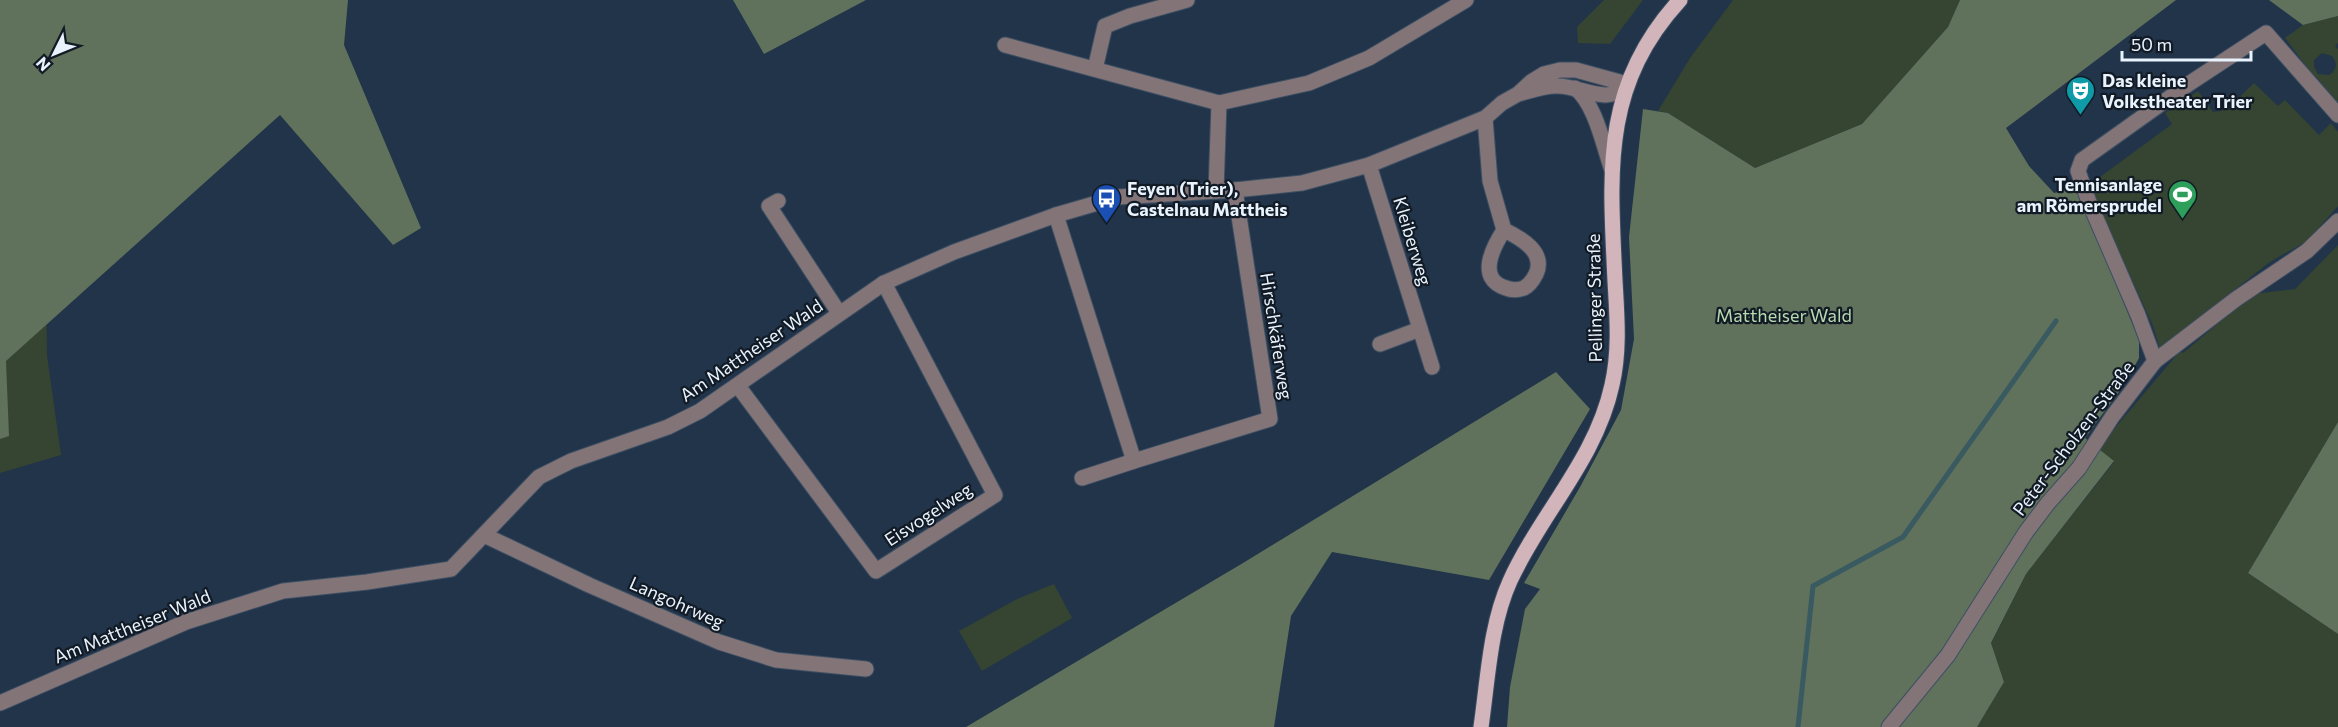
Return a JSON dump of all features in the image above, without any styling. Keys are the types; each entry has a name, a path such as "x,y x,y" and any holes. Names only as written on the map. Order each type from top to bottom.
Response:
{"main road":[{"name":"Pellinger Straße","path":"1481,727 1503,597 1529,546 1577,471 1597,434 1612,385 1617,357 1618,330 1612,218 1615,131 1627,84 1644,47 1680,0"}],"street":[{"path":"1095,69 1105,26 1130,16 1187,0"},
{"path":"1005,45 1219,103 1309,83 1369,58 1466,0"},
{"path":"2155,361 2078,171 2082,160 2190,83 2266,33 2338,116"},
{"name":"Am Mattheiser Wald","path":"0,703 186,622 283,591 451,570 538,477 572,460 668,427 700,411 884,283 954,252 1056,215 1118,197 1235,190 1302,183 1369,165 1485,118 1531,82 1544,74 1560,70 1576,70 1627,84 1622,91 1607,96 1558,86 1518,94"},
{"path":"1575,88 1586,98 1592,110 1612,170"},
{"path":"1216,191 1219,103"},
{"path":"1485,118 1490,181 1504,230"},
{"name":"Kleiberweg","path":"1369,165 1432,367"},
{"name":"Hirschkäferweg","path":"1082,478 1270,419 1235,190"},
{"path":"778,201 769,206 839,313"},
{"path":"1056,215 1134,461"},
{"name":"Peter-Scholzen-Straße","path":"1890,727 1948,655 2026,532 2079,468 2112,417 2155,361 2227,306 2307,251 2338,221"},
{"name":"Eisvogelweg","path":"738,386 876,571 994,495 884,283"},
{"path":"1380,344 1420,329"},
{"name":"Langohrweg","path":"484,535 589,585 719,642 776,660 866,669"}],"green space":[{"path":"0,0 46,277 47,355 61,455 0,473"},
{"path":"0,0 348,0 344,45 421,228 393,245 280,115 6,361 9,436 0,439"},
{"path":"733,0 866,0 764,54"},
{"path":"1604,0 1643,0 1610,44 1578,43 1577,27"},
{"path":"1733,0 1960,0 1948,27 1862,124 1755,168 1668,113 1658,111 1690,58"},
{"name":"Mattheiser Wald","path":"1960,0 2176,0 2006,128 2029,166 2054,193 2076,187 2139,340 2139,358 2126,382 2085,438 2114,461 2026,574 1991,643 2004,682 1977,727 1507,727 1510,687 1525,609 1540,589 1524,583 1580,487 1621,410 1634,339 1629,237 1643,109 1668,113 1755,168 1862,124 1948,27"},
{"path":"2269,0 2338,0 2338,16 2303,25"},
{"path":"2338,16 2338,43 2335,46 2338,49 2338,102 2285,38 2303,25","holes":["2322,53 2332,56 2336,64 2334,71 2329,75 2318,74 2314,67 2314,60"]},
{"path":"2254,83 2278,106 2285,100 2319,135 2331,123 2338,132 2338,206 2307,241 2270,262 2160,349 2153,326 2089,185 2172,124 2165,113 2198,91 2213,112 2226,110"},
{"path":"2338,245 2338,422 2248,573 2338,634 2338,727 1977,727 2004,682 1991,644 2026,574 2114,462 2098,448 2180,351 2183,353 2253,294 2295,289"},
{"path":"1556,372 1590,409 1489,580 1332,552 1291,616 1274,727 966,727 1243,563"},
{"path":"2338,422 2338,634 2248,573"},
{"path":"1054,584 1072,618 982,671 959,631 1017,599"}],"waterway":[{"path":"1798,727 1813,586 1903,537 2056,321"}],"place":[{"name":"Das kleine Volkstheater Trier","path":"2081,116"},
{"name":"Tennisanlage am Römersprudel","path":"2183,220"},
{"name":"Feyen (Trier), Castelnau Mattheis","path":"1106,224"}]}
